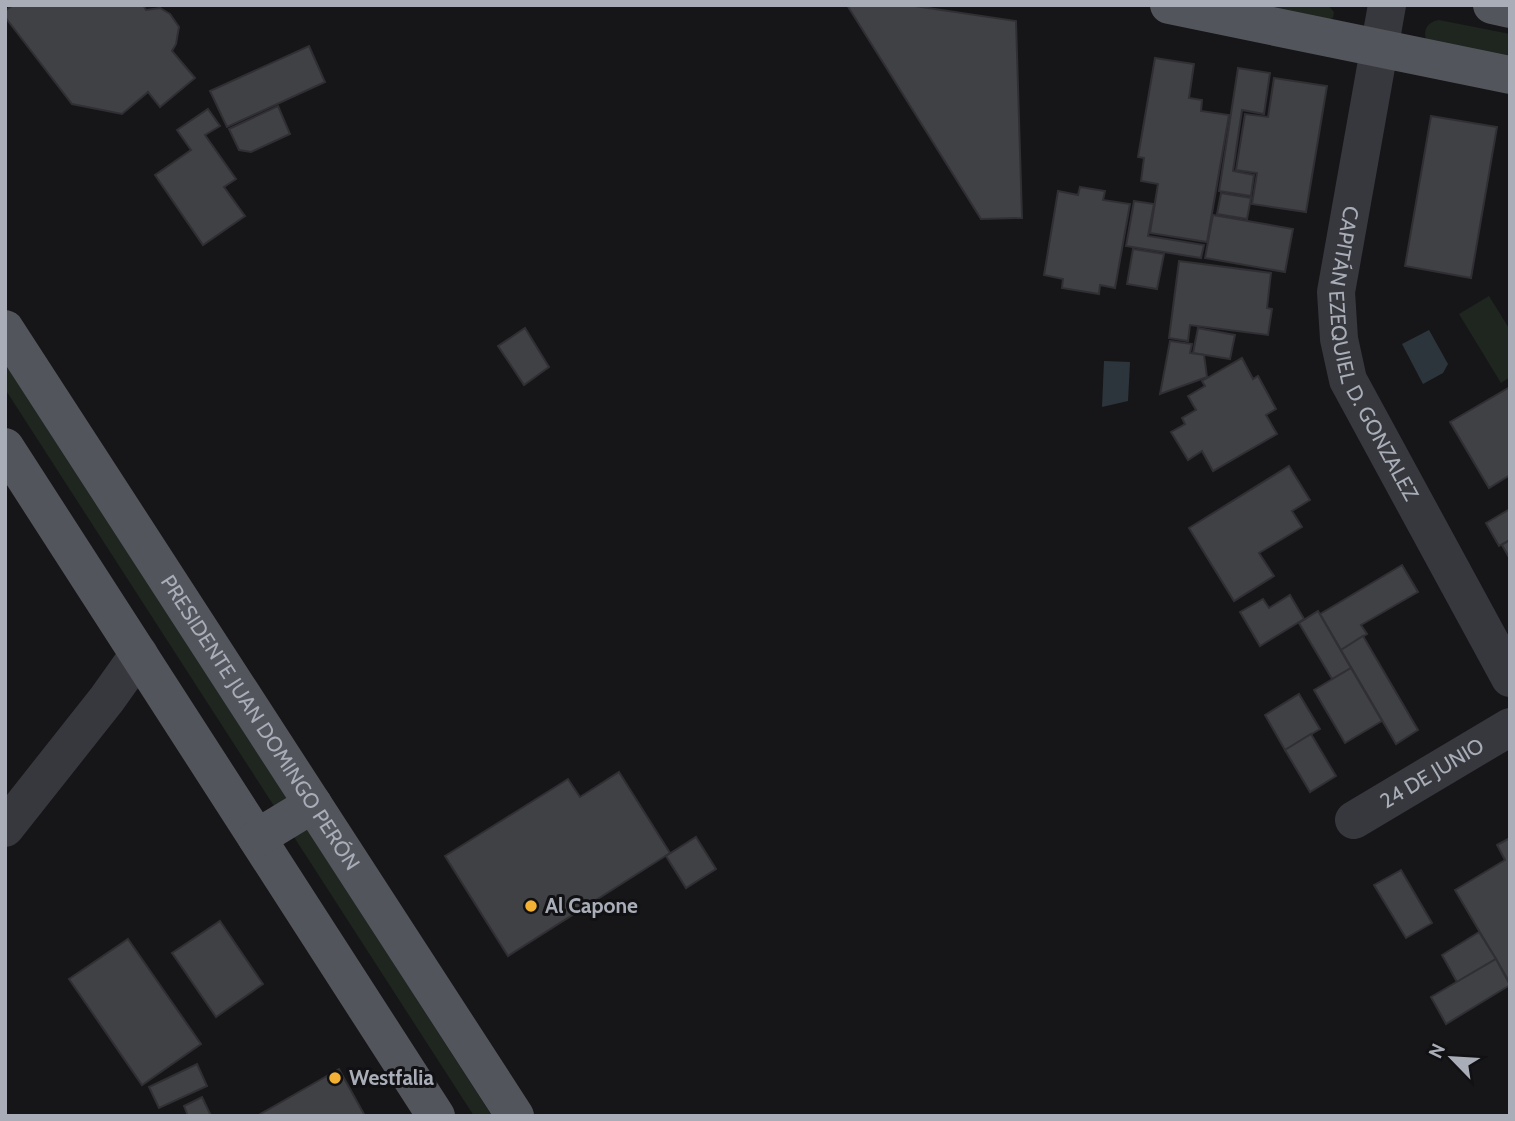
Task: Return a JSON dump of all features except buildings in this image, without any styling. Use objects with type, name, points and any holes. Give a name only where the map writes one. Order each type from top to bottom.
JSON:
[{"type":"main road","points":[[1169,5],[1510,75]]},
{"type":"main road","points":[[1492,5],[1510,9]]},
{"type":"main road","name":"PRESIDENTE JUAN DOMINGO PERÓN","points":[[5,329],[515,1116]]},
{"type":"main road","points":[[5,447],[436,1116]]},
{"type":"main road","points":[[257,838],[313,804]]},
{"type":"street","name":"CAPITÁN EZEQUIEL D. GONZALEZ","points":[[1387,5],[1336,292],[1339,339],[1348,380],[1510,678]]},
{"type":"street","points":[[5,828],[107,699],[139,654]]},
{"type":"street","name":"24 DE JUNIO","points":[[1354,820],[1510,727]]},
{"type":"shaded area","points":[[1243,5],[1328,5],[1334,12],[1333,18],[1328,20]]},
{"type":"shaded area","points":[[1439,20],[1510,34],[1510,61],[1427,42],[1427,28]]},
{"type":"shaded area","points":[[1489,296],[1510,330],[1510,377],[1501,383],[1459,314]]},
{"type":"shaded area","points":[[1429,330],[1448,364],[1443,373],[1423,384],[1402,344]]},
{"type":"shaded area","points":[[5,361],[492,1116],[474,1116],[5,389]]},
{"type":"shaded area","points":[[1104,361],[1130,362],[1128,401],[1102,407]]},
{"type":"place","name":"Al Capone","points":[[531,906]]},
{"type":"place","name":"Westfalia","points":[[335,1078]]}]
